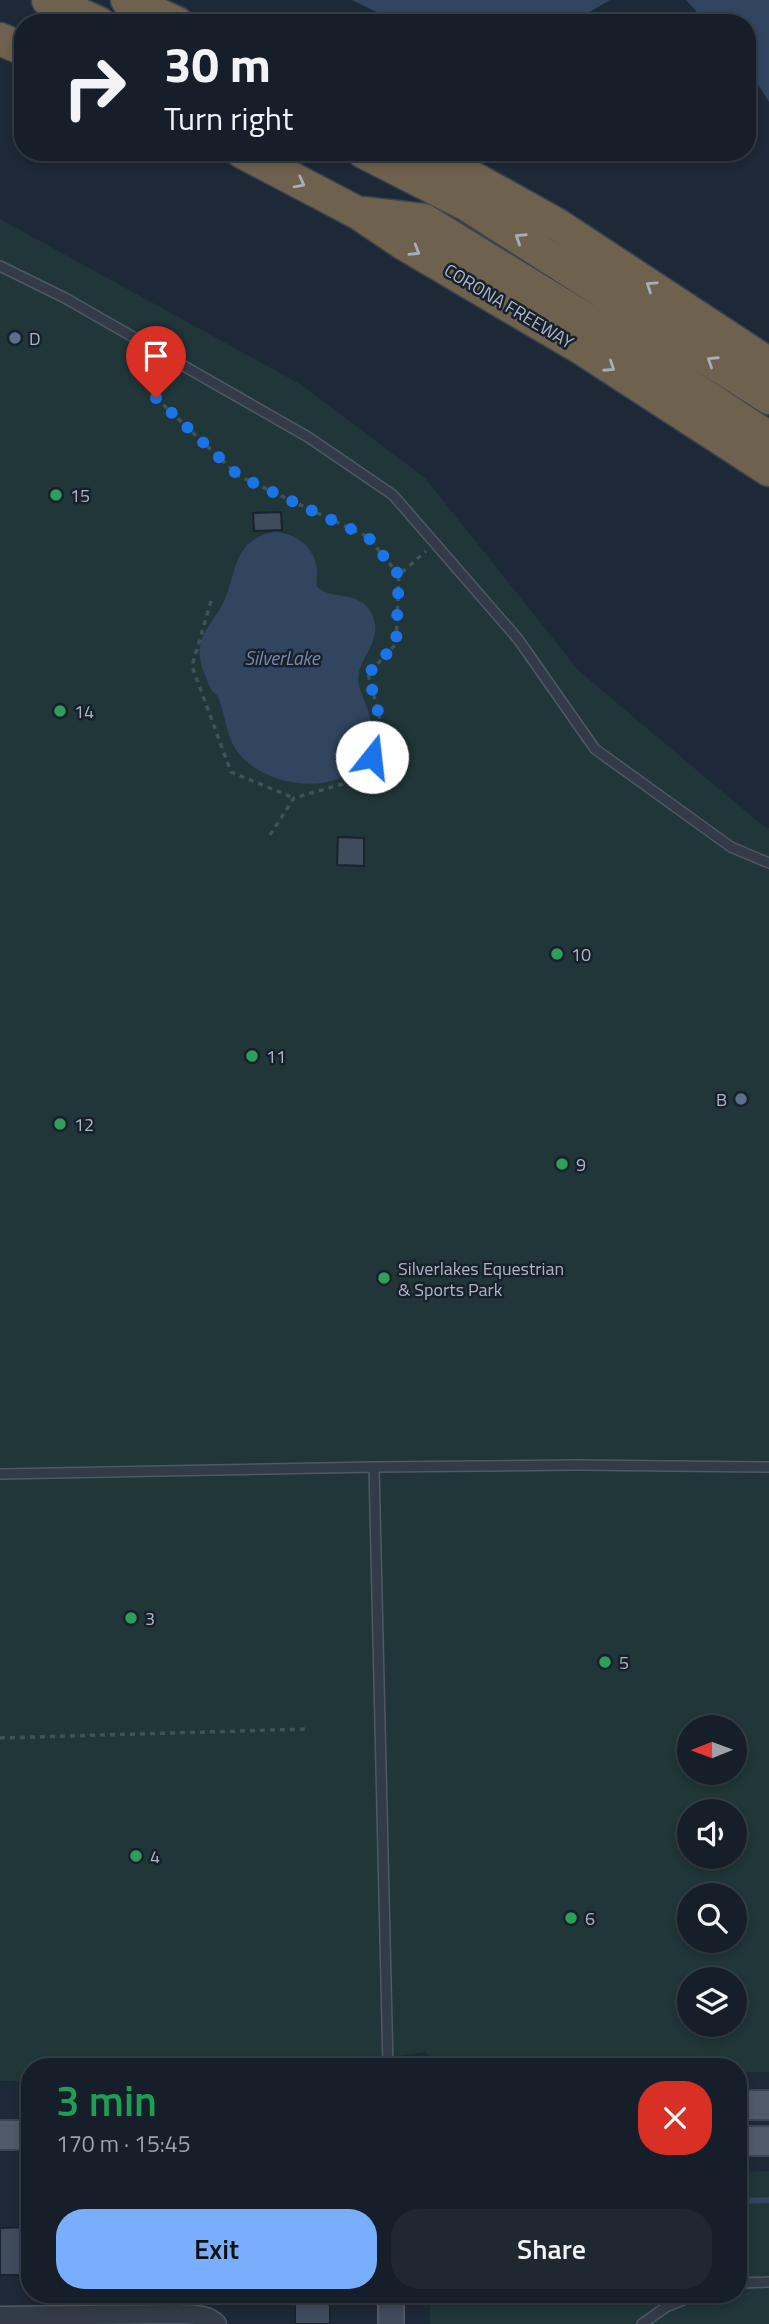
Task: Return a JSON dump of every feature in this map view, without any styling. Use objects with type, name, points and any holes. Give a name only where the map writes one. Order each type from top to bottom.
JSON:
[{"type":"highway","points":[[48,0],[79,14]]},
{"type":"highway","points":[[127,0],[157,14]]},
{"type":"highway","name":"CORONA FREEWAY","points":[[259,161],[358,213],[404,244],[584,350],[769,470]]},
{"type":"highway","points":[[381,161],[467,205],[769,398]]},
{"type":"highway","points":[[443,161],[558,225],[769,364]]},
{"type":"highway","points":[[358,213],[424,220],[638,351],[769,438]]},
{"type":"main road","points":[[747,2105],[769,2105]]},
{"type":"main road","points":[[0,2135],[21,2134]]},
{"type":"main road","points":[[747,2141],[769,2141]]},
{"type":"street","points":[[391,2303],[391,2324]]},
{"type":"street","points":[[0,2316],[177,2314],[197,2315],[215,2322]]},
{"type":"lane","points":[[0,266],[65,298],[308,437],[393,495],[519,639],[595,749],[731,848],[769,863]]},
{"type":"lane","points":[[0,1474],[578,1465],[769,1467]]},
{"type":"lane","points":[[374,1467],[388,2058]]},
{"type":"lane","points":[[747,2283],[769,2282]]},
{"type":"lane","points":[[642,2324],[674,2303]]},
{"type":"path","points":[[156,398],[239,476],[368,537],[399,575],[396,644],[368,674],[384,734],[360,779],[294,797],[231,772],[191,666],[211,601]]},
{"type":"path","points":[[399,575],[435,543]]},
{"type":"path","points":[[270,835],[294,797]]},
{"type":"path","points":[[0,1738],[308,1729]]},
{"type":"green space","name":"Silverlakes Equestrian & Sports Park","points":[[0,219],[300,384],[425,478],[579,671],[762,825],[769,828],[769,2072],[747,2072],[747,2058],[431,2058],[425,2052],[384,2058],[21,2058],[21,2081],[0,2081]]},
{"type":"green space","points":[[769,2171],[769,2324],[430,2324],[430,2303],[747,2303],[747,2172]]},
{"type":"water","points":[[352,0],[610,0],[586,14],[381,14]]},
{"type":"water","points":[[686,0],[769,0],[769,102],[756,81],[756,14],[699,14]]},
{"type":"water","name":"SilverLake","points":[[275,532],[297,538],[313,554],[317,587],[331,594],[361,602],[372,614],[375,625],[375,635],[358,679],[371,720],[372,740],[364,759],[351,772],[334,780],[314,784],[274,777],[241,756],[232,743],[218,697],[210,687],[201,665],[201,642],[225,600],[241,553],[260,536]]},
{"type":"building","points":[[281,512],[282,530],[254,531],[253,513]]},
{"type":"building","points":[[338,837],[364,838],[364,866],[337,865]]},
{"type":"building","points":[[21,2227],[21,2275],[0,2275],[0,2228]]},
{"type":"building","points":[[295,2303],[330,2303],[330,2324],[295,2324]]},
{"type":"waterway","points":[[747,2201],[769,2200]]},
{"type":"place","name":"D","points":[[15,338]]},
{"type":"place","name":"15","points":[[56,495]]},
{"type":"place","name":"14","points":[[60,711]]},
{"type":"place","name":"10","points":[[557,954]]},
{"type":"place","name":"11","points":[[252,1056]]},
{"type":"place","name":"B","points":[[741,1099]]},
{"type":"place","name":"12","points":[[60,1124]]},
{"type":"place","name":"9","points":[[562,1164]]},
{"type":"place","name":"Silverlakes Equestrian & Sports Park","points":[[384,1278]]},
{"type":"place","name":"3","points":[[131,1618]]},
{"type":"place","name":"5","points":[[605,1662]]},
{"type":"place","name":"4","points":[[136,1856]]},
{"type":"place","name":"6","points":[[571,1918]]},
{"type":"route","points":[[156,398],[239,476],[368,537],[399,575],[396,644],[368,674],[384,734],[372,757]]}]
